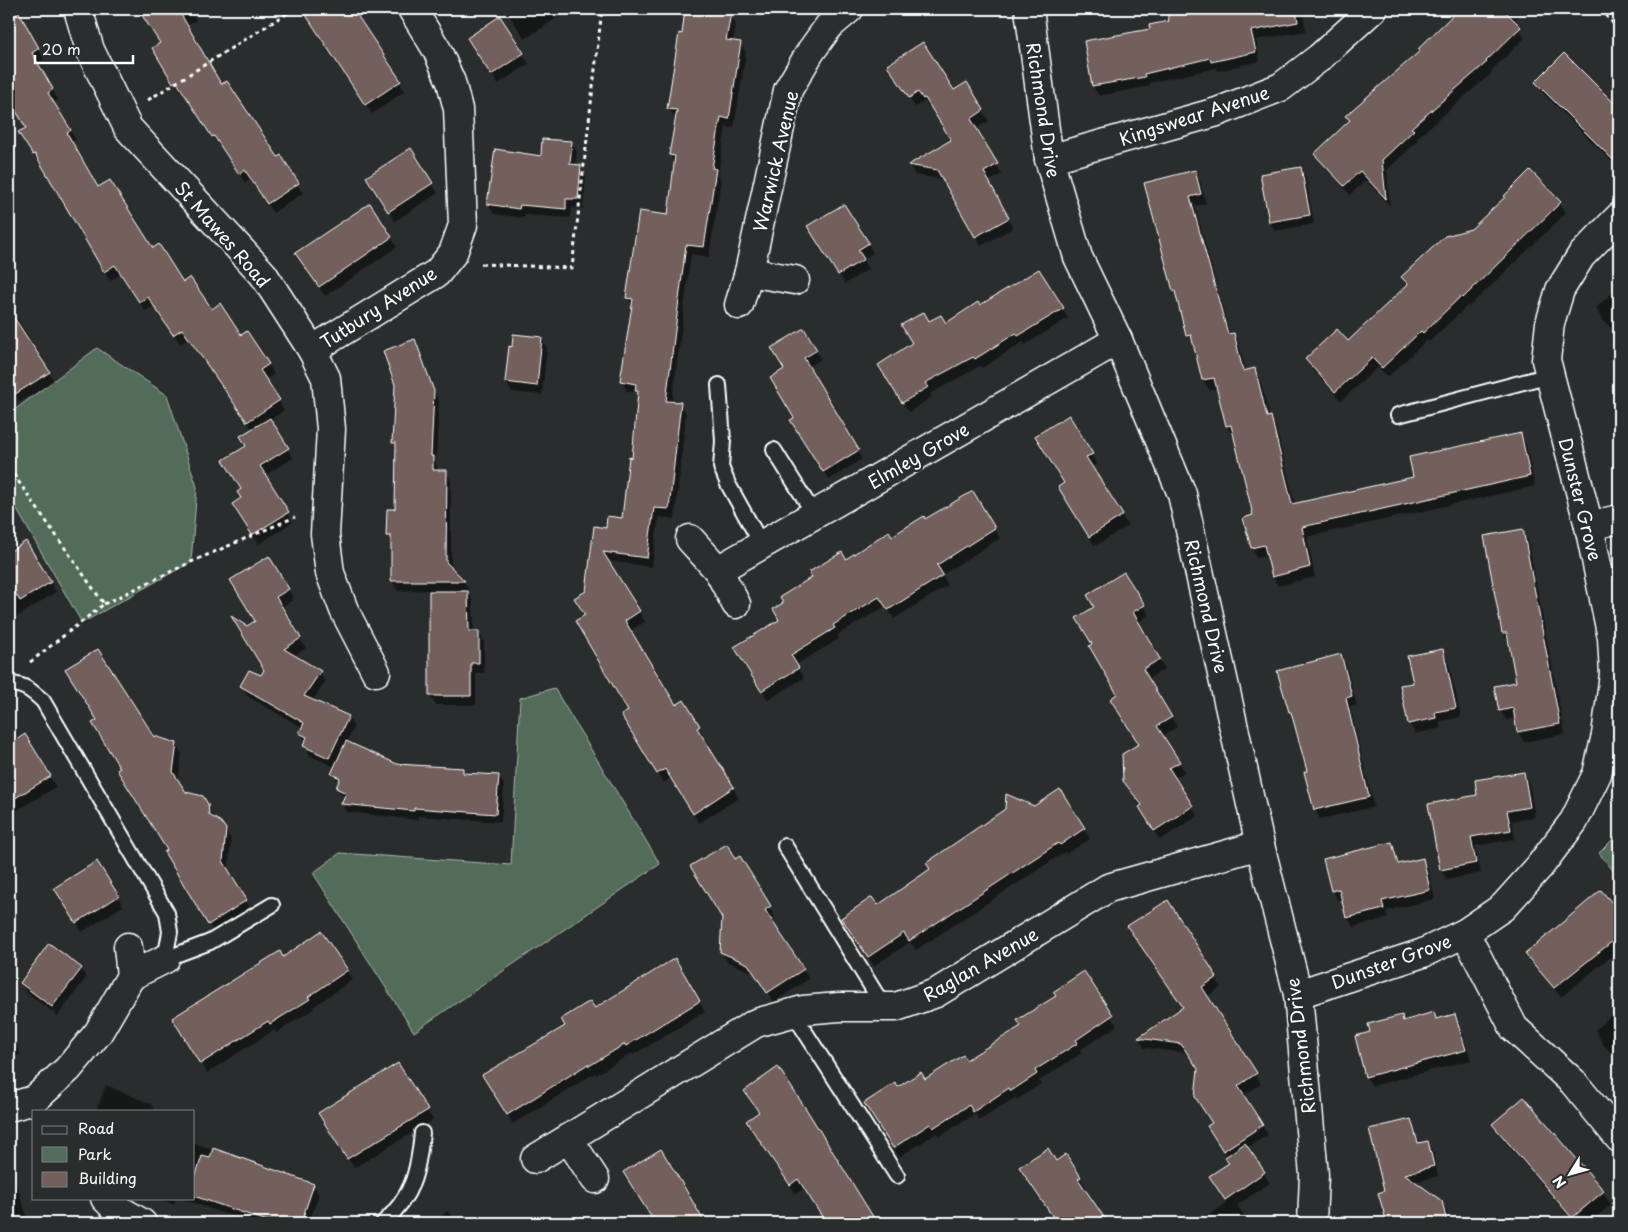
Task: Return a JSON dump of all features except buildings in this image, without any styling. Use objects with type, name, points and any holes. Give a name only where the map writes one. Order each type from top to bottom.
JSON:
[{"type":"street","name":"St Mawes Road","points":[[78,9],[90,50],[128,128],[262,274],[312,350],[326,378],[331,429],[325,534],[330,573],[344,610],[376,672]]},
{"type":"street","name":"Tutbury Avenue","points":[[312,350],[437,273],[453,253],[463,225],[458,109],[451,82],[437,50],[412,9]]},
{"type":"street","name":"Warwick Avenue","points":[[739,305],[749,272],[788,90],[811,51],[829,26],[848,9]]},
{"type":"street","name":"Richmond Drive","points":[[1029,9],[1049,159],[1078,257],[1118,340],[1182,494],[1260,846],[1298,994],[1314,1175],[1312,1223]]},
{"type":"street","name":"Kingswear Avenue","points":[[1049,159],[1217,112],[1280,87],[1319,58],[1373,9]]},
{"type":"street","name":"Dunster Grove","points":[[1298,994],[1423,953],[1465,933],[1503,907],[1539,867],[1574,821],[1597,774],[1606,735],[1614,674],[1612,638],[1589,526],[1546,360],[1550,323],[1560,290],[1581,256],[1619,217]]},
{"type":"street","points":[[749,272],[795,280]]},
{"type":"street","name":"Elmley Grove","points":[[718,570],[1118,340]]},
{"type":"street","points":[[1589,526],[1619,519]]},
{"type":"street","points":[[690,539],[718,570],[736,604]]},
{"type":"street","name":"Raglan Avenue","points":[[535,1159],[756,1023],[793,1013],[840,1007],[896,1007],[936,993],[1108,888],[1260,846]]},
{"type":"street","points":[[1465,933],[1514,1028],[1573,1082],[1619,1138]]},
{"type":"street","points":[[128,947],[131,976]]},
{"type":"street","points":[[9,1107],[38,1105],[98,1033],[131,976],[165,959]]},
{"type":"street","points":[[568,1138],[595,1179]]},
{"type":"street","points":[[107,1200],[113,1206],[142,1223]]},
{"type":"lane","points":[[1398,415],[1550,375]]},
{"type":"lane","points":[[719,385],[723,441],[720,467],[762,545]]},
{"type":"lane","points":[[774,450],[814,514]]},
{"type":"lane","points":[[9,684],[18,684],[30,689],[43,701],[166,914],[170,932],[165,959]]},
{"type":"lane","points":[[785,846],[884,1007]]},
{"type":"lane","points":[[165,959],[210,942],[272,905]]},
{"type":"lane","points":[[793,1013],[897,1176]]},
{"type":"lane","points":[[383,1223],[407,1198],[414,1182],[419,1164],[422,1133]]},
{"type":"path","points":[[122,116],[294,9]]},
{"type":"path","points":[[445,262],[572,268],[602,9]]},
{"type":"path","points":[[1600,9],[1619,30]]},
{"type":"path","points":[[9,468],[104,604]]},
{"type":"path","points":[[24,667],[104,604],[191,562],[326,503]]},
{"type":"green space","points":[[97,348],[167,395],[197,487],[191,562],[82,623],[9,496],[9,414]]},
{"type":"green space","points":[[554,688],[660,864],[414,1032],[313,873],[340,853],[511,865],[520,698]]},
{"type":"green space","points":[[1619,833],[1619,878],[1599,853]]}]
